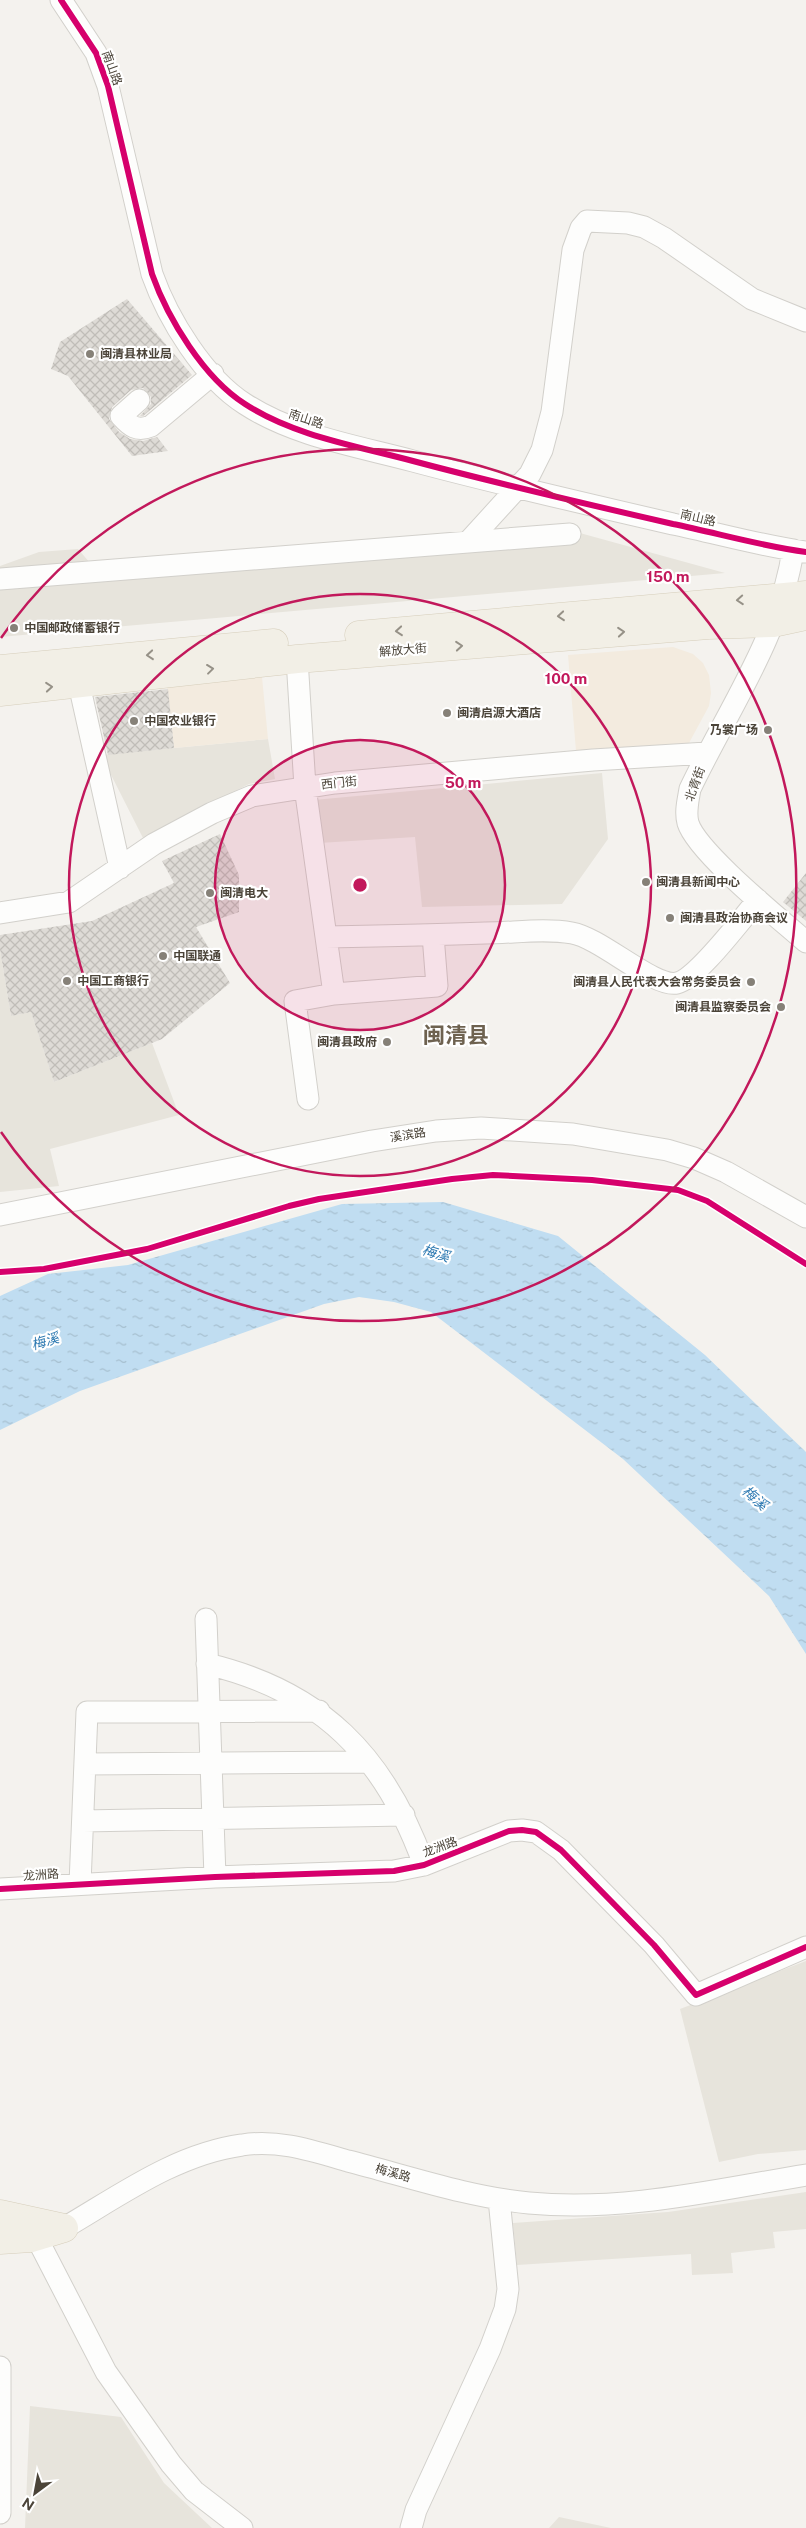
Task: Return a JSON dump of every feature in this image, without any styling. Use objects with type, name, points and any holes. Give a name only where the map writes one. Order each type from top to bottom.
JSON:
[{"type":"main road","name":"解放大街","points":[[0,669],[795,596]]},
{"type":"main road","name":"解放大街","points":[[0,692],[297,659],[708,625],[773,623],[806,616]]},
{"type":"main road","points":[[0,2214],[31,2228]]},
{"type":"main road","points":[[0,2240],[31,2228],[64,2228]]},
{"type":"street","name":"南山路","points":[[61,0],[96,53],[108,86],[152,274],[161,299],[180,333],[213,374],[243,403],[282,423],[514,488],[799,551]]},
{"type":"street","points":[[468,542],[514,488],[530,474],[542,450],[552,412],[574,250],[581,228],[587,221],[628,223],[644,227],[664,238],[752,299],[806,321]]},
{"type":"street","points":[[139,400],[121,416],[135,428],[143,429],[151,426],[213,374]]},
{"type":"street","points":[[0,579],[570,534]]},
{"type":"street","name":"北青街","points":[[799,551],[795,596],[773,623],[690,789],[686,808],[688,824],[704,849],[806,942]]},
{"type":"street","points":[[297,659],[304,787],[334,994]]},
{"type":"street","points":[[79,684],[120,868]]},
{"type":"street","name":"西门街","points":[[0,913],[69,902],[154,844],[232,804],[252,796],[304,787],[593,760],[707,753]]},
{"type":"street","points":[[326,937],[534,932],[574,933],[588,938],[659,980],[675,983],[692,975],[758,900]]},
{"type":"street","points":[[308,1099],[295,1001],[334,994],[437,986],[433,935]]},
{"type":"street","name":"溪滨路","points":[[0,1215],[372,1141],[451,1130],[506,1128],[573,1134],[640,1144],[694,1158],[751,1185],[806,1217]]},
{"type":"street","points":[[206,1619],[215,1877]]},
{"type":"street","points":[[207,1664],[260,1679],[289,1692],[319,1711],[340,1729],[368,1762],[404,1815],[424,1865]]},
{"type":"street","points":[[80,1884],[87,1712],[319,1711]]},
{"type":"street","points":[[85,1764],[368,1762]]},
{"type":"street","points":[[83,1821],[404,1815]]},
{"type":"street","name":"龙洲路","points":[[0,1889],[215,1877],[394,1871],[424,1865],[509,1832],[522,1830],[536,1832],[561,1850],[654,1945],[696,1995],[806,1947]]},
{"type":"street","name":"梅溪路","points":[[64,2228],[163,2171],[220,2150],[259,2143],[277,2143],[299,2148],[499,2199],[572,2205],[648,2201],[806,2175]]},
{"type":"street","points":[[411,2528],[416,2510],[490,2348],[505,2309],[508,2289],[499,2199]]},
{"type":"street","points":[[31,2228],[106,2372],[170,2464],[194,2491],[242,2528]]},
{"type":"street","points":[[0,2367],[0,2513]]},
{"type":"shaded area","points":[[478,530],[569,530],[725,573],[0,637],[0,566],[39,552],[78,549],[91,564]]},
{"type":"shaded area","points":[[673,647],[693,654],[703,663],[709,675],[711,693],[709,706],[689,743],[576,751],[568,655]]},
{"type":"shaded area","points":[[262,677],[268,739],[174,748],[167,687]]},
{"type":"shaded area","points":[[268,739],[275,779],[249,784],[143,838],[101,755]]},
{"type":"shaded area","points":[[602,773],[608,839],[562,904],[422,907],[415,837],[319,843],[314,800]]},
{"type":"shaded area","points":[[0,949],[11,1016],[31,1012],[54,1082],[152,1043],[179,1115],[50,1149],[59,1186],[0,1192]]},
{"type":"shaded area","points":[[806,1961],[806,2150],[758,2154],[719,2162],[680,2009]]},
{"type":"shaded area","points":[[806,2192],[806,2229],[773,2232],[775,2248],[731,2253],[733,2273],[692,2275],[691,2254],[517,2265],[513,2223],[668,2212]]},
{"type":"shaded area","points":[[30,2406],[121,2417],[164,2483],[212,2528],[25,2528]]},
{"type":"shaded area","points":[[559,2517],[611,2528],[549,2528]]},
{"type":"water","name":"梅溪","points":[[443,1202],[558,1236],[705,1355],[806,1452],[806,1654],[769,1596],[623,1459],[431,1312],[394,1302],[359,1297],[324,1304],[80,1391],[0,1430],[0,1296],[48,1274],[128,1265],[342,1204]]},
{"type":"building","points":[[127,299],[192,375],[143,416],[140,416],[151,404],[151,397],[143,388],[131,390],[112,407],[109,419],[119,432],[130,439],[143,441],[157,437],[168,451],[132,456],[68,376],[51,369],[60,342]]},
{"type":"building","name":"中国农业银行","points":[[168,689],[174,748],[108,755],[95,697]]},
{"type":"building","points":[[220,834],[239,875],[239,912],[196,927],[230,983],[162,1039],[54,1082],[31,1012],[11,1016],[0,949],[0,935],[92,921],[174,883],[162,861]]},
{"type":"building","points":[[806,873],[806,921],[783,902]]},
{"type":"cycle path","points":[[61,0],[96,53],[108,86],[152,274],[159,291],[189,346],[215,379],[230,393],[264,415],[326,439],[575,501],[756,543],[806,552]]},
{"type":"cycle path","points":[[0,1272],[44,1269],[147,1249],[289,1206],[319,1199],[452,1179],[493,1175],[592,1180],[678,1190],[707,1201],[806,1264]]},
{"type":"cycle path","points":[[0,1889],[215,1877],[394,1871],[424,1865],[509,1831],[522,1830],[536,1832],[561,1850],[654,1945],[696,1995],[806,1947]]},
{"type":"place","name":"闽清县林业局","points":[[90,354]]},
{"type":"place","name":"中国邮政储蓄银行","points":[[14,628]]},
{"type":"place","name":"闽清启源大酒店","points":[[447,713]]},
{"type":"place","name":"中国农业银行","points":[[134,721]]},
{"type":"place","name":"乃裳广场","points":[[768,730]]},
{"type":"place","name":"闽清县新闻中心","points":[[646,882]]},
{"type":"place","name":"闽清电大","points":[[210,893]]},
{"type":"place","name":"闽清县政治协商会议","points":[[670,918]]},
{"type":"place","name":"中国联通","points":[[163,956]]},
{"type":"place","name":"中国工商银行","points":[[67,981]]},
{"type":"place","name":"闽清县人民代表大会常务委员会","points":[[751,982]]},
{"type":"place","name":"闽清县监察委员会","points":[[781,1007]]},
{"type":"place","name":"闽清县政府","points":[[387,1042]]},
{"type":"district","name":"闽清县","points":[[456,1035]]}]
